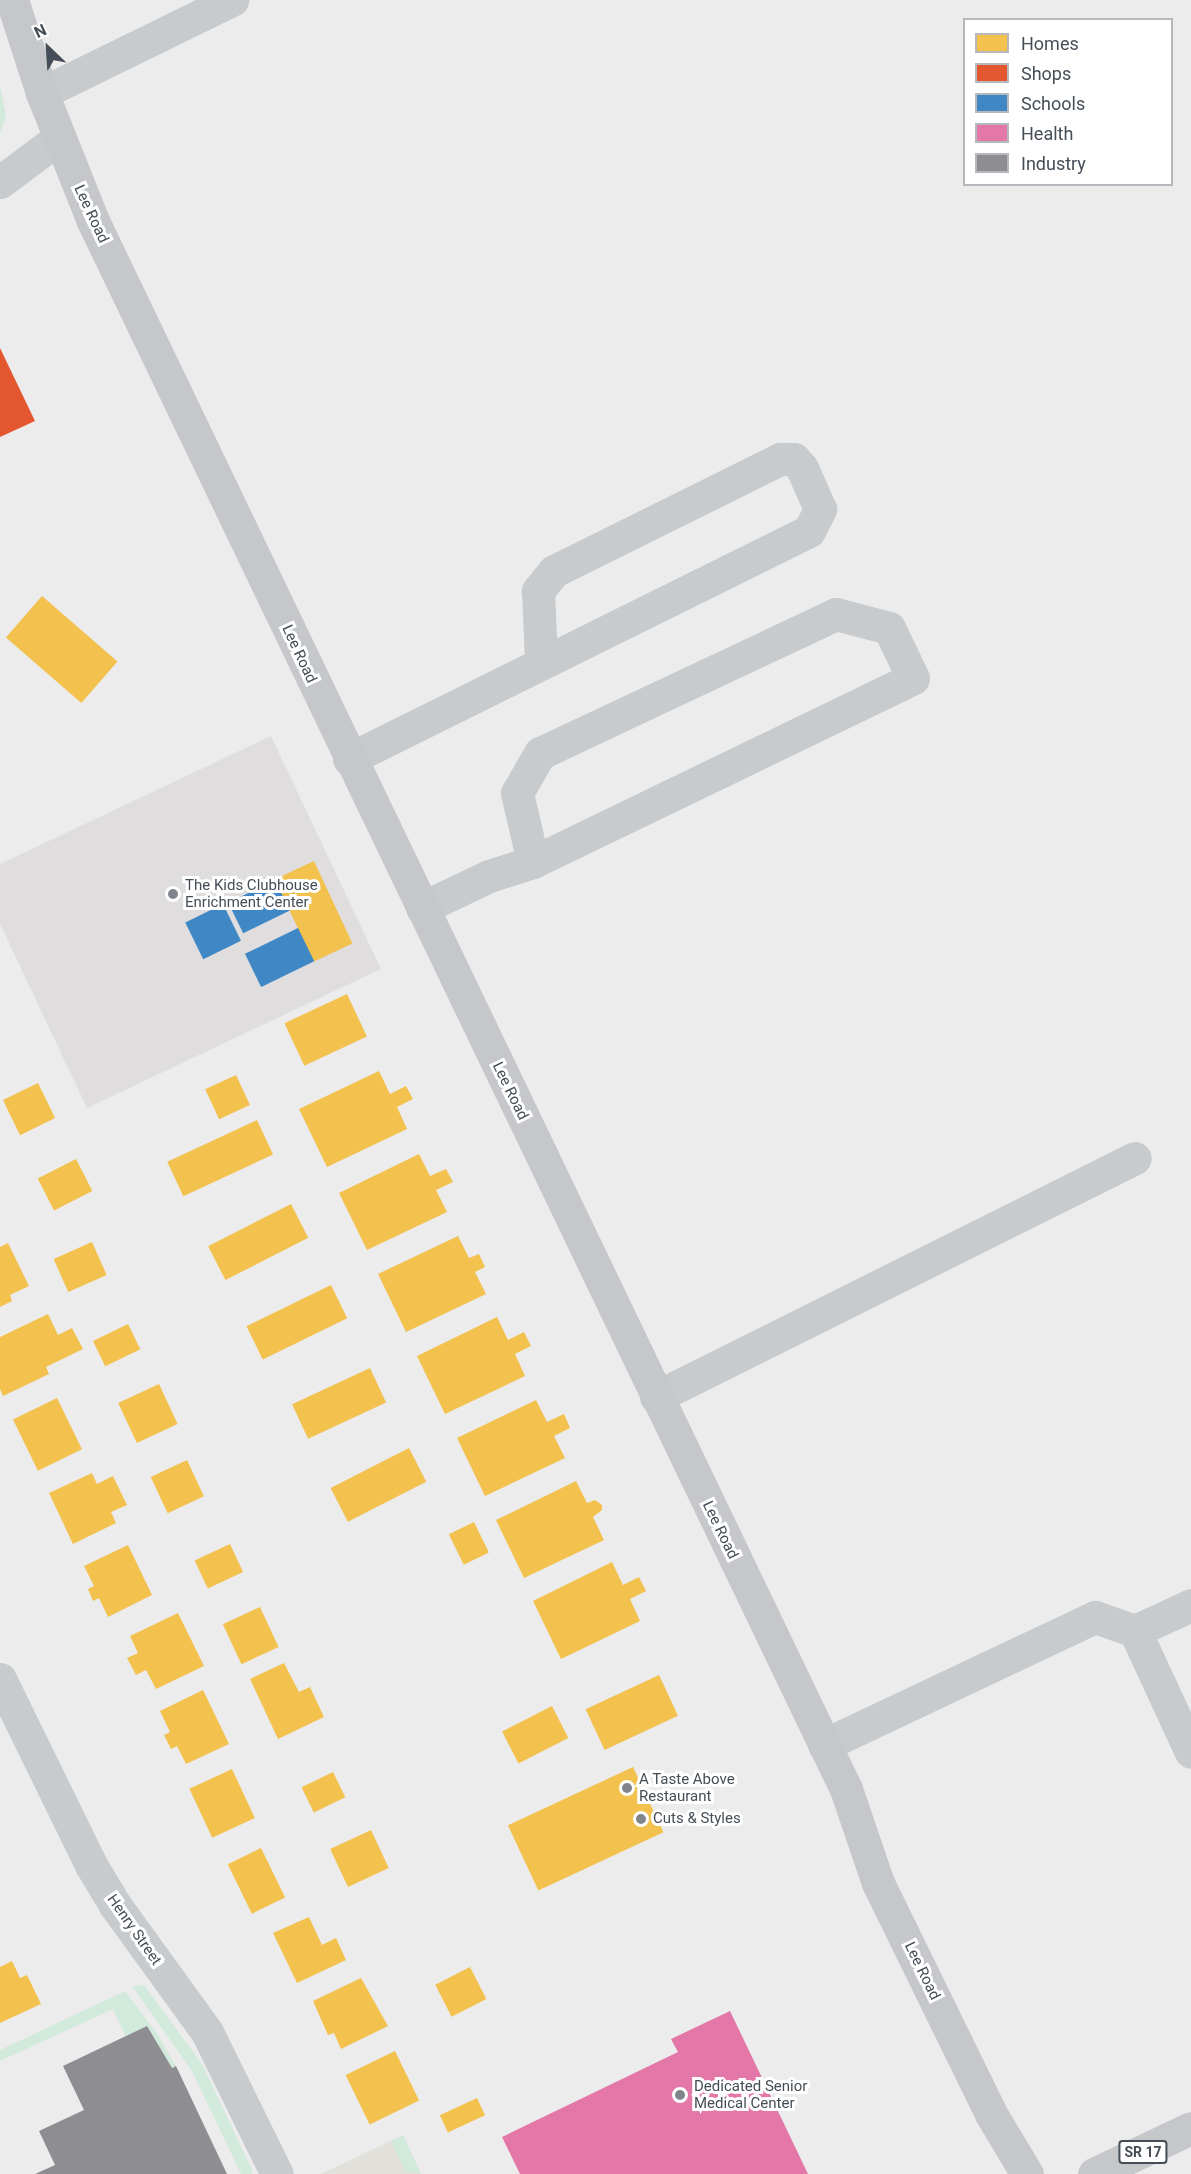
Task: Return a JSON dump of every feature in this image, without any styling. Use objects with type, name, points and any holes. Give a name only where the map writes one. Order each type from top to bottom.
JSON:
[{"type":"main road","name":"Lee Road","points":[[12,0],[42,93],[93,221],[349,759],[846,1789],[878,1883],[991,2114],[1028,2174]]},
{"type":"main road","name":"SR 17","points":[[1094,2174],[1191,2128]]},
{"type":"street","points":[[42,93],[232,0]]},
{"type":"street","points":[[0,182],[59,138]]},
{"type":"street","points":[[349,759],[541,661],[809,531],[820,509],[802,468],[794,459],[780,459],[554,571],[538,591],[541,661]]},
{"type":"street","points":[[422,908],[489,876],[533,862],[913,678],[889,628],[836,614],[540,753],[517,793],[533,862]]},
{"type":"street","points":[[656,1397],[1135,1158]]},
{"type":"street","points":[[824,1745],[1095,1617],[1135,1631],[1191,1605]]},
{"type":"street","points":[[1135,1631],[1191,1752]]},
{"type":"street","name":"Henry Street","points":[[0,1679],[91,1865],[116,1905],[207,2032],[278,2174]]},
{"type":"shaded area","name":"The Kids Clubhouse Enrichment Center","points":[[271,736],[381,969],[87,1108],[0,924],[0,864]]},
{"type":"shaded area","points":[[403,2135],[421,2174],[321,2174]]},
{"type":"green space","points":[[0,85],[6,115],[0,134]]},
{"type":"green space","points":[[144,1985],[202,2064],[253,2172],[251,2174],[241,2174],[192,2071],[132,1986]]},
{"type":"green space","points":[[125,1991],[156,2032],[176,2066],[172,2068],[147,2027],[126,2037],[113,2009],[0,2061],[0,2050]]},
{"type":"green space","points":[[403,2135],[421,2174],[405,2171],[391,2141]]},
{"type":"building: Homes","points":[[42,596],[117,662],[81,703],[6,638]]},
{"type":"building: Homes","points":[[314,861],[352,943],[313,962],[275,879]]},
{"type":"building: Homes","points":[[347,994],[367,1037],[304,1066],[284,1023]]},
{"type":"building: Homes","points":[[379,1071],[390,1094],[406,1086],[413,1099],[397,1107],[407,1129],[327,1167],[299,1109]]},
{"type":"building: Homes","points":[[236,1075],[250,1105],[219,1119],[205,1089]]},
{"type":"building: Homes","points":[[38,1083],[55,1118],[20,1135],[3,1100]]},
{"type":"building: Homes","points":[[257,1120],[273,1154],[183,1196],[167,1162]]},
{"type":"building: Homes","points":[[419,1154],[430,1176],[446,1169],[453,1182],[436,1190],[447,1212],[367,1250],[339,1193]]},
{"type":"building: Homes","points":[[76,1159],[92,1191],[54,1211],[38,1179]]},
{"type":"building: Homes","points":[[291,1204],[308,1238],[225,1280],[208,1246]]},
{"type":"building: Homes","points":[[458,1236],[469,1258],[479,1254],[485,1267],[475,1272],[486,1294],[406,1332],[378,1274]]},
{"type":"building: Homes","points":[[92,1242],[107,1275],[68,1292],[54,1259]]},
{"type":"building: Homes","points":[[8,1243],[29,1286],[10,1295],[12,1301],[0,1307],[0,1247]]},
{"type":"building: Homes","points":[[331,1285],[347,1318],[263,1359],[247,1326]]},
{"type":"building: Homes","points":[[48,1314],[58,1335],[72,1328],[83,1349],[46,1367],[49,1374],[3,1396],[0,1389],[0,1337]]},
{"type":"building: Homes","points":[[497,1317],[508,1340],[524,1332],[531,1346],[515,1354],[525,1376],[445,1414],[417,1356]]},
{"type":"building: Homes","points":[[128,1324],[140,1349],[105,1366],[93,1341]]},
{"type":"building: Homes","points":[[370,1368],[386,1402],[308,1439],[292,1404]]},
{"type":"building: Homes","points":[[159,1384],[178,1424],[137,1443],[118,1403]]},
{"type":"building: Homes","points":[[57,1398],[82,1449],[38,1471],[13,1419]]},
{"type":"building: Homes","points":[[536,1400],[547,1422],[564,1414],[570,1428],[554,1436],[565,1458],[485,1496],[457,1438]]},
{"type":"building: Homes","points":[[409,1448],[426,1482],[348,1522],[331,1488]]},
{"type":"building: Homes","points":[[187,1460],[204,1496],[168,1513],[151,1477]]},
{"type":"building: Homes","points":[[92,1473],[97,1484],[113,1476],[127,1505],[111,1512],[116,1523],[73,1544],[49,1493]]},
{"type":"building: Homes","points":[[576,1481],[587,1503],[595,1500],[602,1505],[602,1510],[593,1517],[604,1540],[524,1578],[496,1520]]},
{"type":"building: Homes","points":[[474,1522],[489,1553],[464,1565],[449,1534]]},
{"type":"building: Homes","points":[[230,1544],[243,1572],[208,1589],[195,1560]]},
{"type":"building: Homes","points":[[128,1545],[152,1595],[108,1617],[99,1598],[93,1601],[88,1589],[94,1586],[84,1566]]},
{"type":"building: Homes","points":[[612,1562],[623,1585],[639,1577],[646,1591],[630,1599],[640,1621],[561,1659],[533,1601]]},
{"type":"building: Homes","points":[[260,1607],[279,1647],[241,1664],[223,1624]]},
{"type":"building: Homes","points":[[178,1613],[204,1666],[156,1689],[146,1670],[136,1675],[127,1658],[138,1653],[130,1636]]},
{"type":"building: Homes","points":[[284,1663],[299,1692],[310,1687],[324,1717],[278,1739],[250,1679]]},
{"type":"building: Homes","points":[[659,1675],[678,1716],[605,1750],[586,1709]]},
{"type":"building: Homes","points":[[203,1690],[229,1744],[186,1764],[177,1746],[171,1749],[164,1735],[170,1732],[160,1711]]},
{"type":"building: Homes","points":[[552,1706],[568,1738],[518,1763],[502,1731]]},
{"type":"building: Homes","points":[[633,1767],[663,1832],[538,1891],[508,1825]]},
{"type":"building: Homes","points":[[232,1769],[255,1818],[212,1838],[189,1789]]},
{"type":"building: Homes","points":[[333,1772],[345,1797],[314,1813],[302,1787]]},
{"type":"building: Homes","points":[[371,1830],[389,1868],[348,1887],[330,1849]]},
{"type":"building: Homes","points":[[261,1848],[285,1897],[252,1914],[228,1864]]},
{"type":"building: Homes","points":[[309,1917],[322,1945],[336,1938],[346,1960],[297,1983],[273,1933]]},
{"type":"building: Homes","points":[[12,1961],[20,1978],[27,1975],[41,2004],[0,2023],[0,1967]]},
{"type":"building: Homes","points":[[470,1967],[486,1999],[452,2017],[435,1985]]},
{"type":"building: Homes","points":[[361,1978],[388,2026],[341,2049],[334,2033],[328,2035],[313,2001]]},
{"type":"building: Homes","points":[[395,2051],[419,2100],[370,2125],[346,2075]]},
{"type":"building: Homes","points":[[477,2098],[485,2115],[448,2133],[440,2115]]},
{"type":"building: Shops","points":[[0,348],[35,421],[0,437]]},
{"type":"building: Schools","points":[[275,880],[290,911],[243,933],[228,903]]},
{"type":"building: Schools","points":[[223,904],[241,941],[203,959],[185,922]]},
{"type":"building: Schools","points":[[298,928],[314,961],[261,987],[245,954]]},
{"type":"building: Health","name":"Dedicated Senior Medical Center","points":[[730,2011],[808,2174],[520,2174],[502,2137],[678,2052],[671,2039]]},
{"type":"building: Industry","points":[[147,2026],[172,2068],[176,2066],[227,2174],[35,2174],[55,2165],[39,2131],[84,2110],[63,2066]]},
{"type":"place","name":"The Kids Clubhouse Enrichment Center","points":[[173,894]]},
{"type":"place","name":"A Taste Above Restaurant","points":[[627,1788]]},
{"type":"place","name":"Cuts & Styles","points":[[641,1819]]},
{"type":"place","name":"Dedicated Senior Medical Center","points":[[680,2095]]}]
